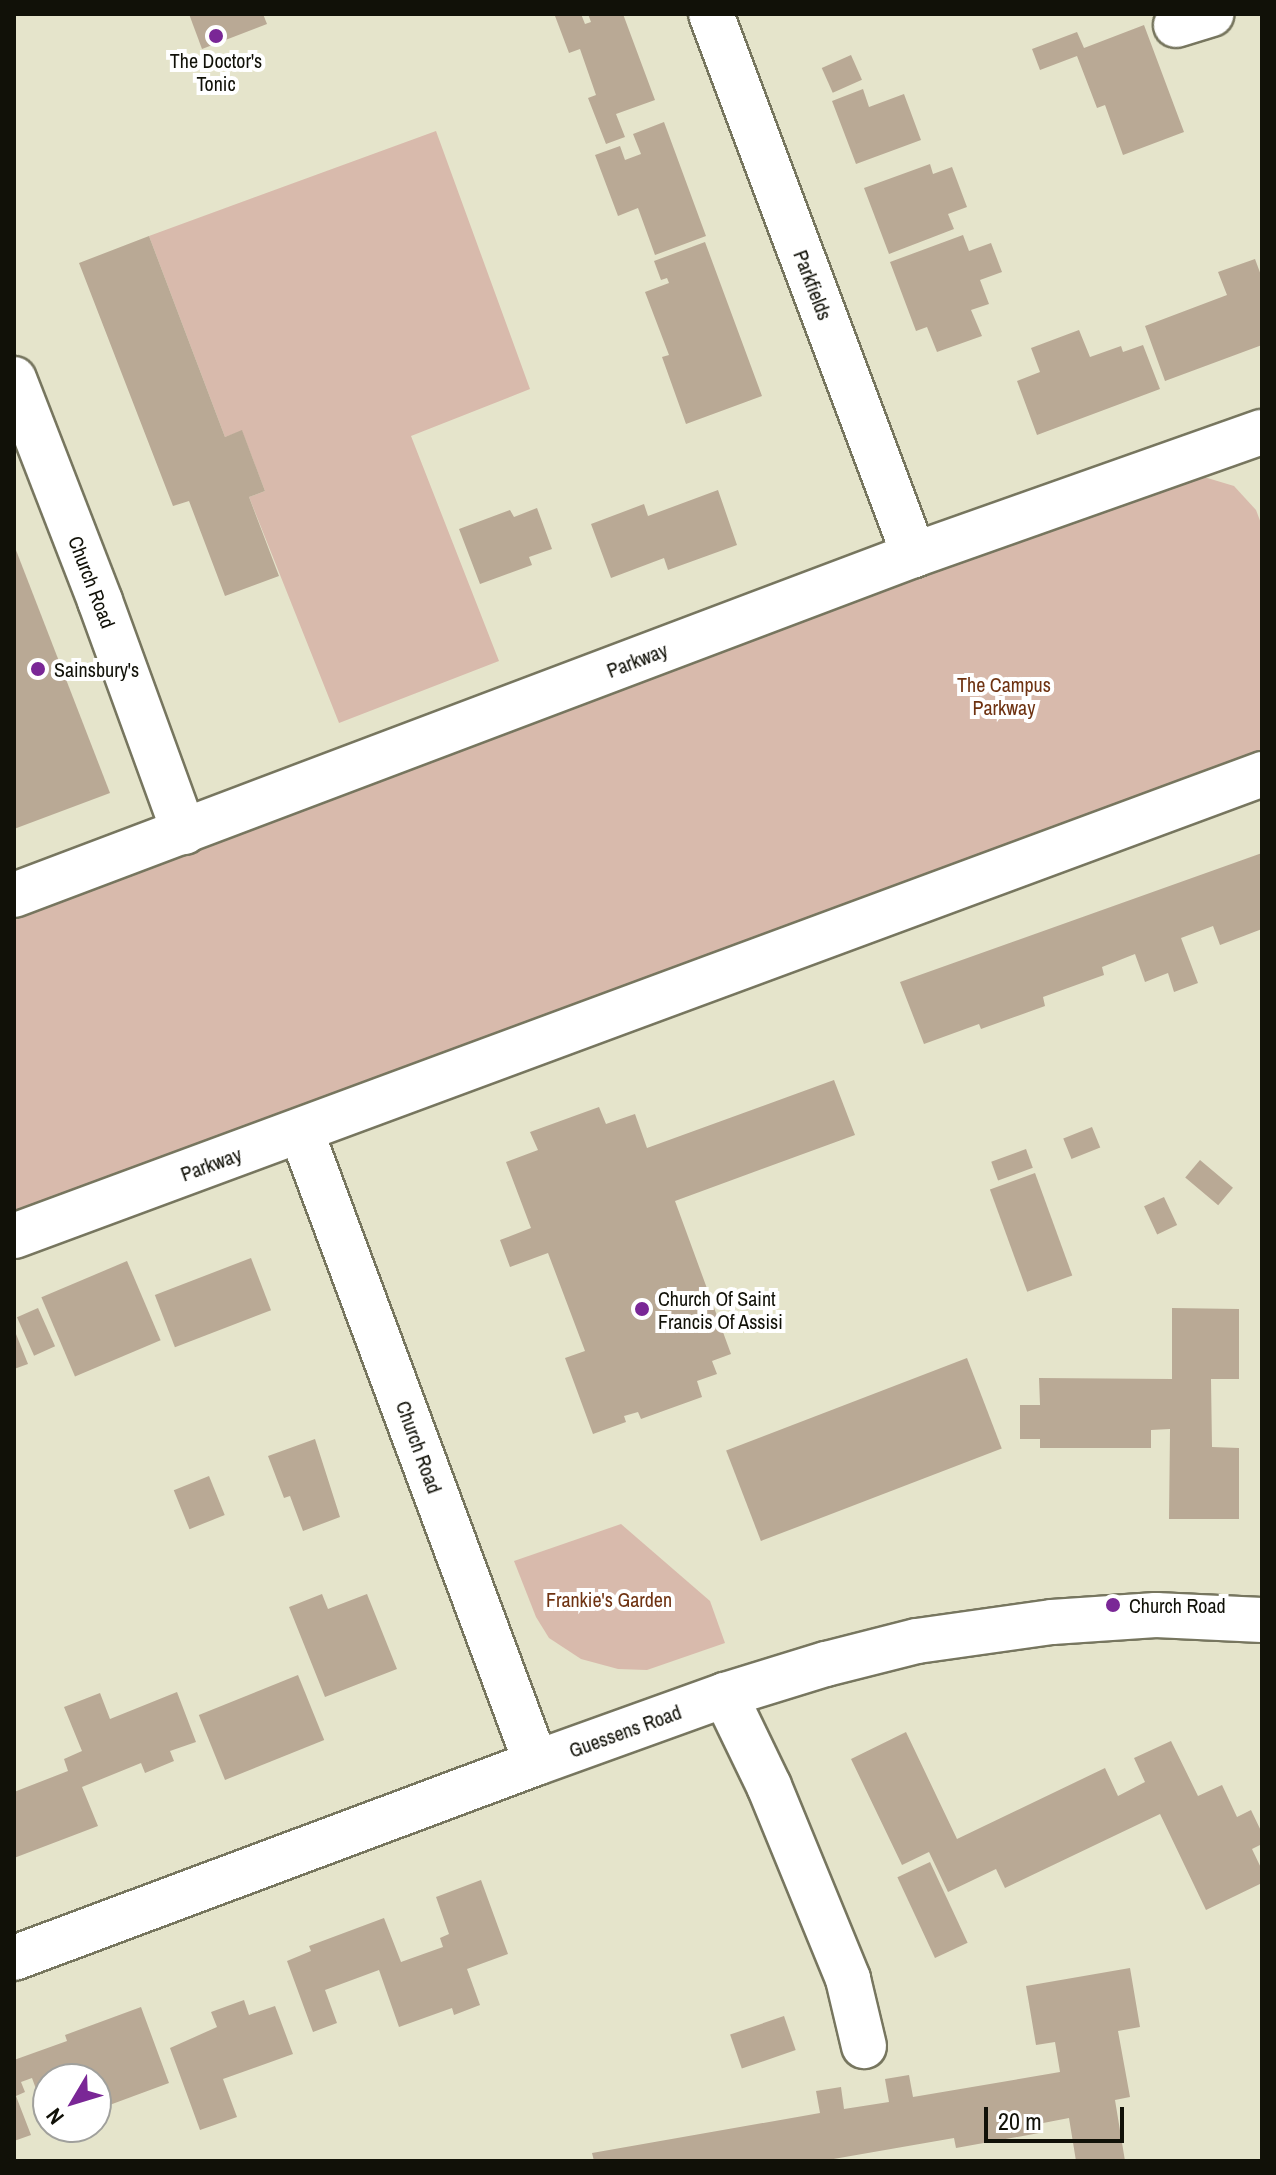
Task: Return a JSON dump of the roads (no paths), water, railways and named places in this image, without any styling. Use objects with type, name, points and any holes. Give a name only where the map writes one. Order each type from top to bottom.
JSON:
[{"type":"street","name":"Parkfields","points":[[711,14],[914,555]]},
{"type":"street","name":"Church Road","points":[[14,379],[100,601],[184,832]]},
{"type":"street","name":"Parkway","points":[[14,895],[914,555],[1258,445]]},
{"type":"street","name":"Parkway","points":[[14,1236],[1262,774]]},
{"type":"street","name":"Church Road","points":[[301,1131],[536,1763]]},
{"type":"street","name":"Guessens Road","points":[[14,1958],[725,1695],[917,1641],[1052,1622],[1156,1615],[1262,1620]]},
{"type":"street","points":[[725,1695],[769,1786],[848,1979],[864,2046]]},
{"type":"place","name":"The Doctor's Tonic","points":[[216,36]]},
{"type":"place","name":"Sainsbury's","points":[[38,669]]},
{"type":"place","name":"Church Of Saint Francis Of Assisi","points":[[642,1309]]},
{"type":"place","name":"Church Road","points":[[1113,1605]]},
{"type":"park label","name":"The Campus Parkway","points":[[1004,696]]},
{"type":"park label","name":"Frankie's Garden","points":[[609,1599]]}]
